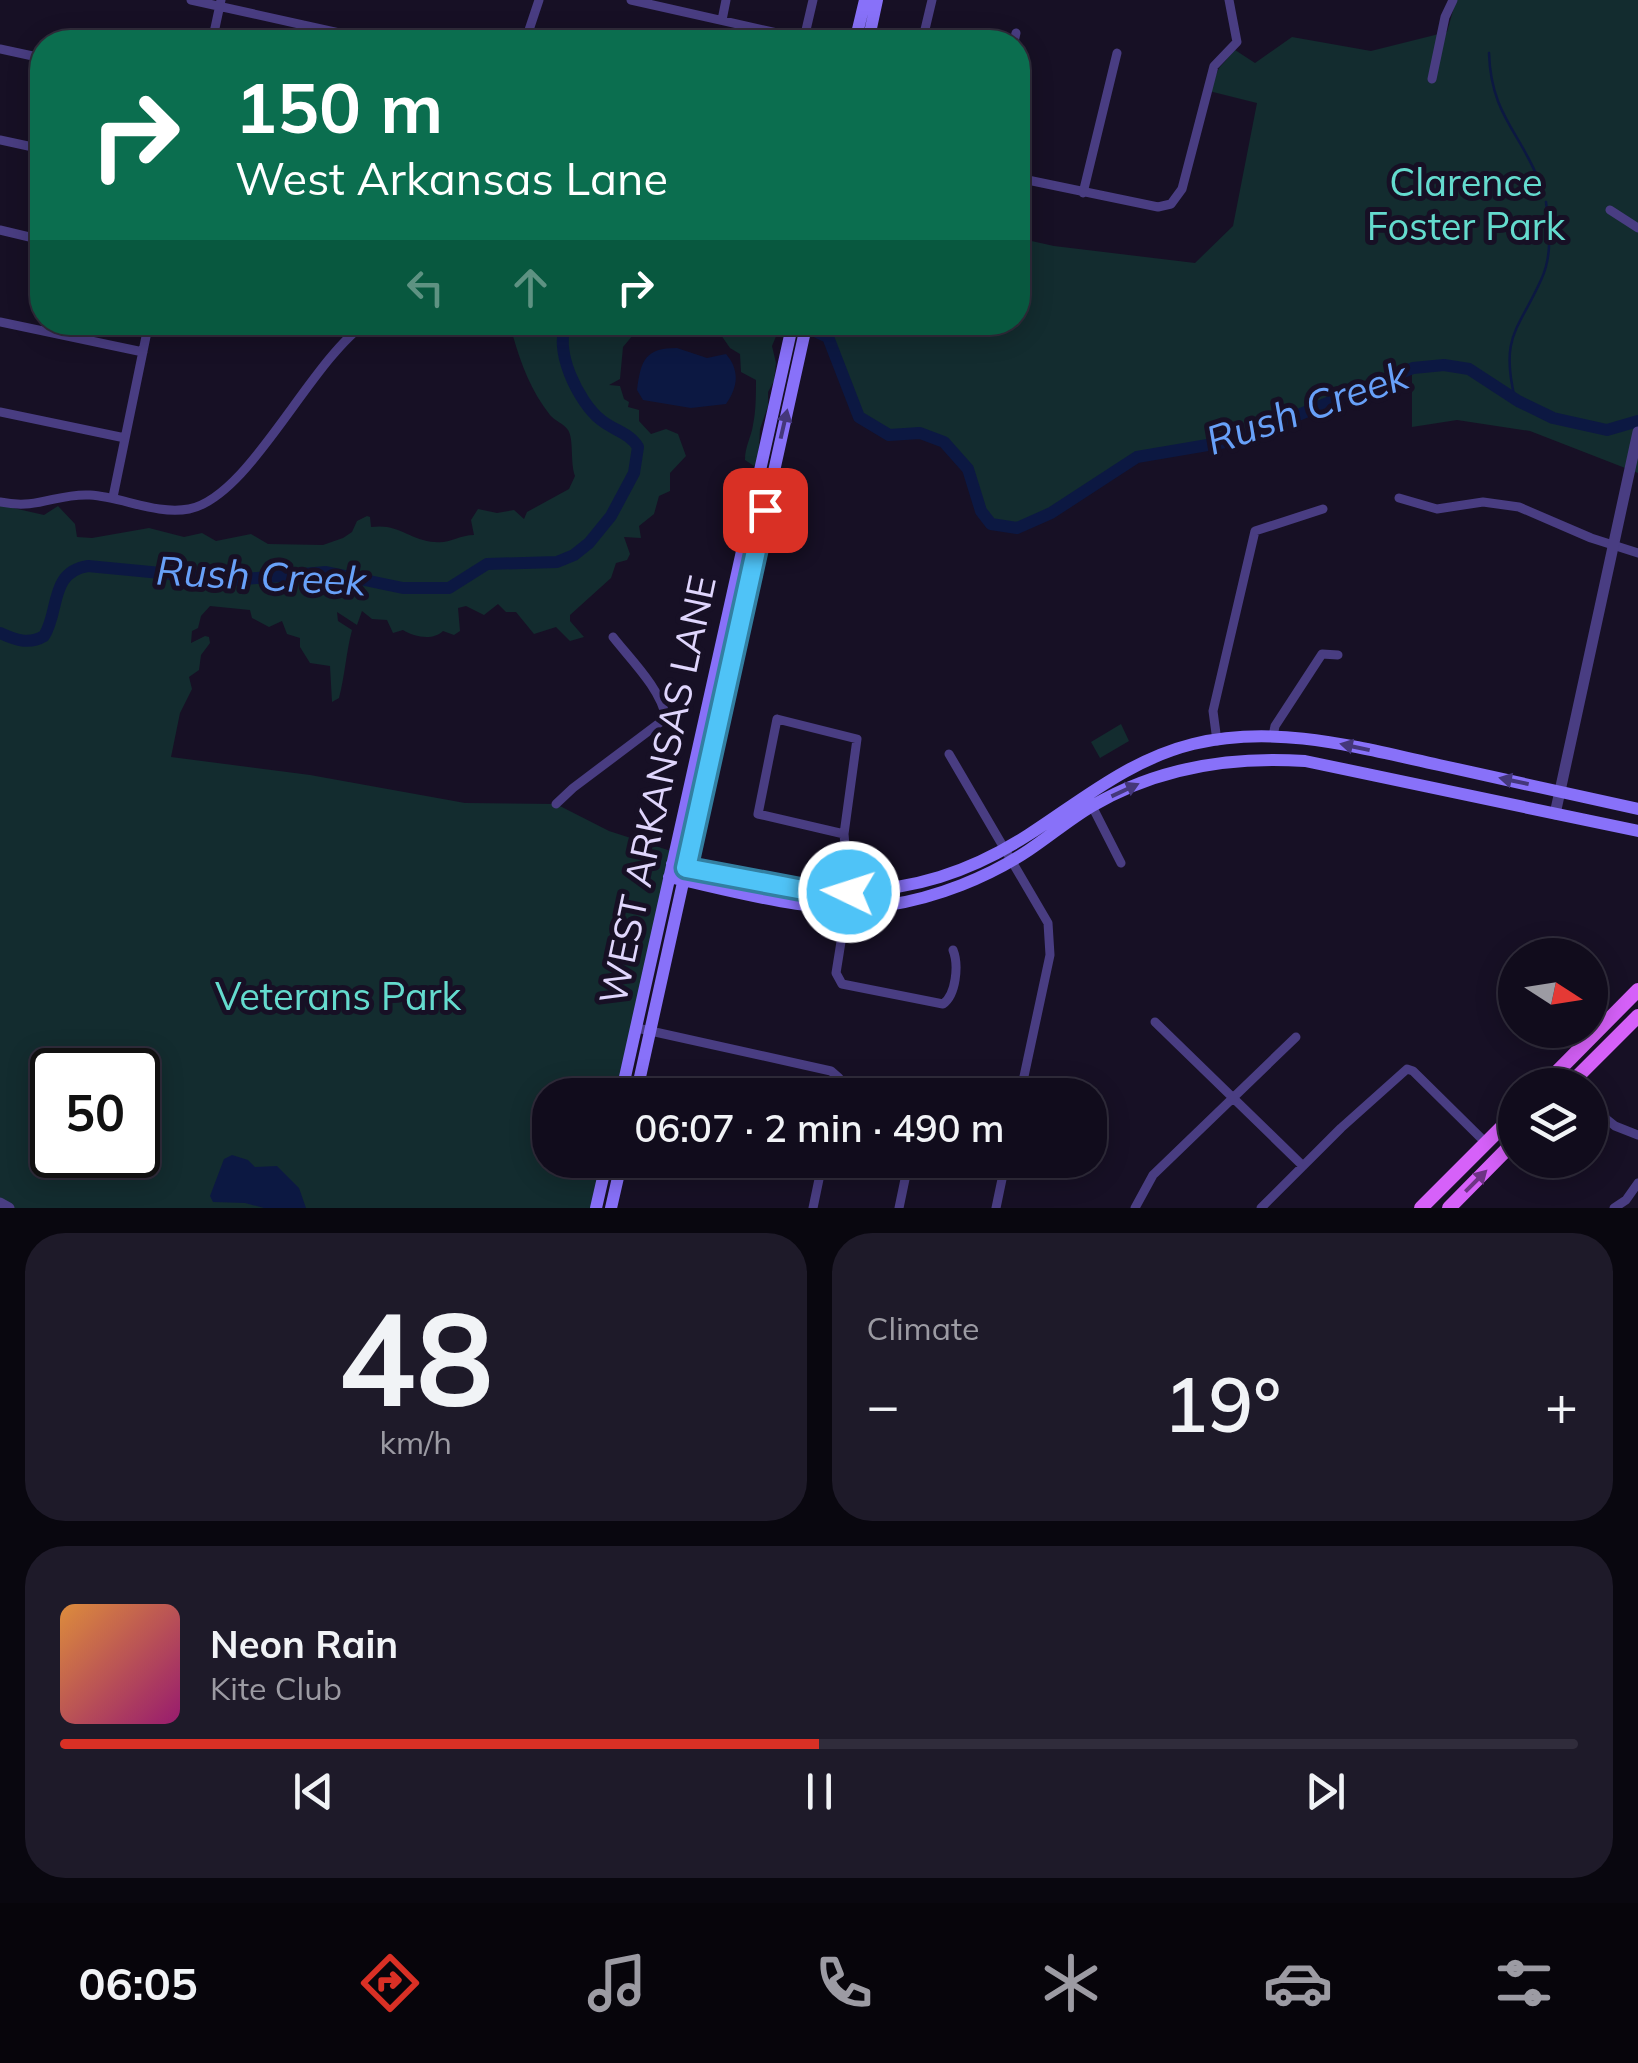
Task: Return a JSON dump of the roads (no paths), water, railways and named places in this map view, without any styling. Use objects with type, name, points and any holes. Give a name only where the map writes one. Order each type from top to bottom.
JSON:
[{"type":"main road","points":[[858,30],[865,0]]},
{"type":"main road","points":[[871,30],[877,0]]},
{"type":"main road","name":"WEST ARKANSAS LANE","points":[[790,370],[792,335]]},
{"type":"main road","name":"WEST ARKANSAS LANE","points":[[627,1078],[643,1030],[790,370],[802,335]]},
{"type":"main road","points":[[678,872],[810,905],[848,900],[886,906],[987,874],[1110,777],[1174,750],[1245,736],[1320,740],[1638,809]]},
{"type":"main road","points":[[1226,762],[1227,752],[1245,736]]},
{"type":"main road","points":[[1010,854],[1092,806],[1154,778],[1226,762],[1305,762],[1638,831]]},
{"type":"main road","points":[[1432,788],[1437,765]]},
{"type":"main road","points":[[1570,1068],[1638,990]]},
{"type":"main road","points":[[1575,1068],[1638,1016]]},
{"type":"main road","name":"WEST ARKANSAS LANE","points":[[638,1078],[643,1030]]},
{"type":"main road","points":[[1421,1208],[1498,1130]]},
{"type":"main road","points":[[1448,1208],[1498,1158]]},
{"type":"main road","points":[[596,1208],[603,1178]]},
{"type":"main road","points":[[611,1208],[618,1178]]},
{"type":"street","points":[[191,0],[220,3],[322,30]]},
{"type":"street","points":[[528,30],[539,0]]},
{"type":"street","points":[[636,0],[771,30]]},
{"type":"street","points":[[722,20],[726,0]]},
{"type":"street","points":[[806,30],[812,0]]},
{"type":"street","points":[[925,30],[932,0]]},
{"type":"street","points":[[1030,181],[1158,208],[1178,198],[1214,66],[1237,42],[1229,0]]},
{"type":"street","points":[[1432,79],[1445,17],[1453,0]]},
{"type":"street","points":[[214,30],[220,3]]},
{"type":"street","points":[[301,30],[302,26]]},
{"type":"street","points":[[0,49],[30,55]]},
{"type":"street","points":[[1083,193],[1116,54]]},
{"type":"street","points":[[0,140],[30,146]]},
{"type":"street","points":[[1610,210],[1638,228]]},
{"type":"street","points":[[0,230],[30,237]]},
{"type":"street","points":[[0,322],[30,328]]},
{"type":"street","points":[[62,335],[143,352]]},
{"type":"street","points":[[113,498],[147,335]]},
{"type":"street","points":[[0,502],[34,506],[79,495],[172,510],[190,508],[215,497],[239,476],[336,349],[352,335]]},
{"type":"street","points":[[0,412],[125,438]]},
{"type":"street","points":[[1555,814],[1638,432]]},
{"type":"street","points":[[1398,498],[1438,509],[1483,502],[1519,507],[1638,554]]},
{"type":"street","points":[[1216,740],[1213,711],[1255,531],[1323,509]]},
{"type":"street","points":[[556,804],[666,718],[642,673],[613,637]]},
{"type":"street","points":[[1273,736],[1275,726],[1322,654],[1338,655]]},
{"type":"street","points":[[844,834],[758,814],[777,719],[857,739],[844,834],[848,900],[837,980],[846,986],[943,1004],[951,998],[956,962],[952,950]]},
{"type":"street","points":[[949,754],[1044,910],[1051,943],[1023,1078]]},
{"type":"street","points":[[1092,806],[1121,863]]},
{"type":"street","points":[[1155,1022],[1303,1166]]},
{"type":"street","points":[[643,1030],[831,1070],[839,1078]]},
{"type":"street","points":[[1134,1208],[1153,1175],[1296,1037]]},
{"type":"street","points":[[1261,1208],[1401,1071],[1410,1070],[1486,1142]]},
{"type":"street","points":[[1608,1120],[1638,1135]]},
{"type":"street","points":[[813,1208],[819,1178]]},
{"type":"street","points":[[899,1208],[905,1178]]},
{"type":"street","points":[[996,1208],[1002,1178]]},
{"type":"street","points":[[1614,1208],[1626,1200],[1638,1183]]},
{"type":"street","points":[[0,1203],[9,1208]]},
{"type":"water","points":[[677,348],[707,358],[726,354],[736,379],[726,404],[691,408],[643,400],[637,390],[646,358],[658,350]]},
{"type":"water","points":[[232,1155],[255,1167],[277,1166],[299,1188],[306,1208],[213,1202],[210,1196],[224,1159]]},
{"type":"waterway","points":[[1489,53],[1501,109],[1541,186]]},
{"type":"waterway","points":[[1515,399],[1511,347],[1547,261],[1546,202]]},
{"type":"waterway","name":"Rush Creek","points":[[0,633],[22,640],[44,636],[61,584],[67,576],[88,566],[234,580],[326,572],[403,588],[449,588],[487,564],[557,562],[574,555],[611,516],[634,473],[638,447],[631,438],[601,420],[584,401],[565,360],[564,335]]},
{"type":"waterway","name":"Rush Creek","points":[[824,335],[828,337],[859,417],[889,435],[920,433],[944,442],[968,469],[981,511],[991,524],[1017,528],[1051,513],[1137,457],[1237,440],[1413,368],[1444,365],[1469,369],[1553,418],[1607,430],[1638,421]]},
{"type":"park label","name":"Clarence Foster Park","points":[[1466,205]]},
{"type":"park label","name":"Veterans Park","points":[[338,997]]}]
